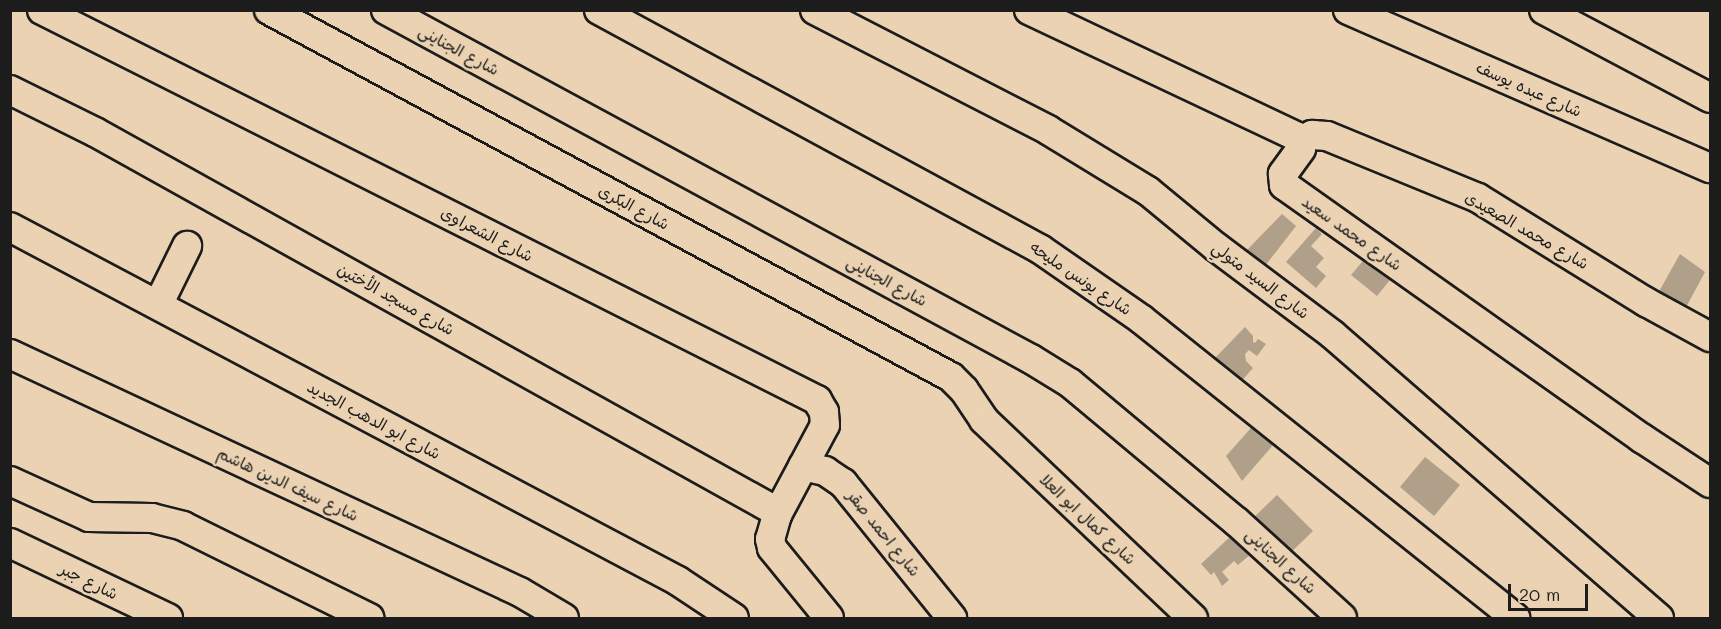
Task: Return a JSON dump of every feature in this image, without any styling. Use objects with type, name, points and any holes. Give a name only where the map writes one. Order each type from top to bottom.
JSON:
[{"type":"street","name":"شارع الشعراوى","points":[[42,10],[817,400],[824,412],[825,425],[777,515],[771,529],[772,548],[829,618]]},
{"type":"street","name":"شارع البكرى","points":[[269,10],[951,377],[964,390],[984,420]]},
{"type":"street","name":"شارع الجناينى","points":[[386,10],[1031,359],[1070,383],[1237,522],[1342,618]]},
{"type":"street","name":"شارع يونس مليحه","points":[[599,10],[1040,249],[1141,320],[1515,618]]},
{"type":"street","name":"شارع السيد متولي","points":[[815,10],[1048,129],[1148,191],[1333,335],[1659,618]]},
{"type":"street","points":[[1029,10],[1298,136],[1301,141]]},
{"type":"street","name":"شارع عبده يوسف","points":[[1348,10],[1710,168]]},
{"type":"street","points":[[1545,11],[1710,98]]},
{"type":"street","name":"شارع مسجد الأختين","points":[[10,90],[125,149],[772,509],[777,515]]},
{"type":"street","name":"شارع محمد الصعيدى","points":[[1301,141],[1312,135],[1327,136],[1478,198],[1647,302],[1710,337]]},
{"type":"street","name":"شارع محمد سعيد","points":[[1301,141],[1301,149],[1283,174],[1284,185],[1643,439],[1710,483]]},
{"type":"street","name":"شارع ابو الدهب الجديد","points":[[10,227],[678,581],[734,618]]},
{"type":"street","points":[[158,305],[187,246]]},
{"type":"street","name":"شارع سيف الدين هاشم","points":[[10,354],[520,592],[564,618]]},
{"type":"street","name":"شارع كمال ابو العلا","points":[[984,420],[1193,618]]},
{"type":"street","name":"شارع احمد صقر","points":[[803,466],[825,471],[843,483],[952,618]]},
{"type":"street","points":[[10,481],[88,517],[152,518],[183,526],[369,618]]},
{"type":"street","name":"شارع جبر","points":[[10,543],[168,618]]},
{"type":"building","points":[[1282,214],[1296,226],[1265,266],[1247,250]]},
{"type":"building","points":[[1316,228],[1322,234],[1311,246],[1324,258],[1316,267],[1326,276],[1316,288],[1286,262]]},
{"type":"building","points":[[1373,249],[1398,270],[1377,296],[1351,275]]},
{"type":"building","points":[[1680,254],[1705,272],[1684,311],[1657,295]]},
{"type":"building","points":[[1245,327],[1253,336],[1253,342],[1255,343],[1258,339],[1266,344],[1257,356],[1249,350],[1245,354],[1246,361],[1253,368],[1239,384],[1213,360]]},
{"type":"building","points":[[1258,420],[1279,438],[1242,481],[1226,456]]},
{"type":"building","points":[[1425,457],[1460,485],[1434,516],[1400,487]]},
{"type":"building","points":[[1277,495],[1313,531],[1284,559],[1248,523]]},
{"type":"building","points":[[1233,534],[1251,554],[1238,565],[1234,561],[1222,572],[1229,580],[1222,586],[1214,572],[1211,575],[1201,564]]}]
